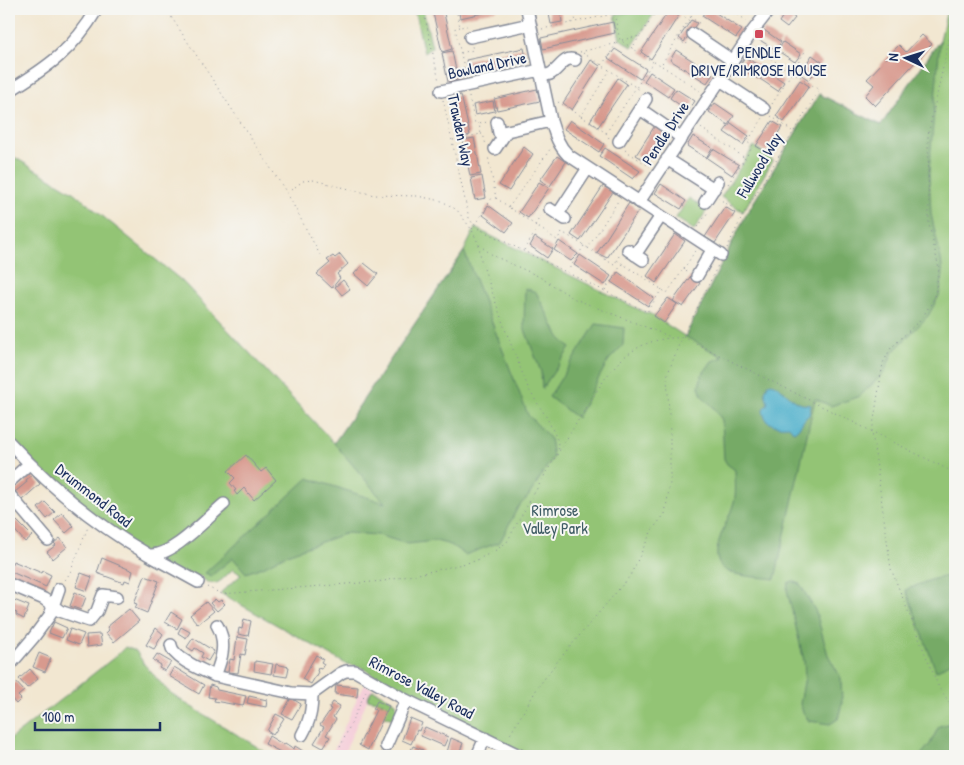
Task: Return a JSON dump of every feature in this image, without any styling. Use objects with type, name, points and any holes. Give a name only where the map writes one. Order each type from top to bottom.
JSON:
[{"type":"street","points":[[9,92],[56,60],[75,41],[97,9]]},
{"type":"street","name":"Bowland Drive","points":[[527,9],[551,121],[560,145],[568,155],[719,254]]},
{"type":"street","name":"Pendle Drive","points":[[639,202],[746,40],[770,9]]},
{"type":"street","name":"Bowland Drive","points":[[467,35],[531,28]]},
{"type":"street","points":[[693,34],[733,61]]},
{"type":"street","name":"Bowland Drive","points":[[441,91],[540,73],[551,74],[567,59],[576,60]]},
{"type":"street","points":[[720,80],[766,111]]},
{"type":"street","points":[[618,143],[642,104],[682,138]]},
{"type":"street","points":[[497,122],[499,133],[551,121]]},
{"type":"street","points":[[495,149],[507,131]]},
{"type":"street","points":[[667,159],[720,188],[708,206]]},
{"type":"street","points":[[558,214],[588,168]]},
{"type":"street","points":[[635,255],[661,216]]},
{"type":"street","points":[[697,276],[719,254]]},
{"type":"street","name":"Drummond Road","points":[[9,442],[29,464],[94,518],[149,555],[198,582]]},
{"type":"street","points":[[9,482],[29,464]]},
{"type":"street","points":[[9,494],[48,540]]},
{"type":"street","points":[[149,555],[157,556],[169,551],[224,504]]},
{"type":"street","points":[[9,584],[44,599],[60,611],[89,620],[97,611],[103,595],[117,597]]},
{"type":"street","points":[[9,666],[33,638],[50,614],[59,590]]},
{"type":"street","points":[[215,676],[220,663],[223,645],[222,634],[217,625]]},
{"type":"street","points":[[170,645],[177,656],[215,676],[292,693],[312,694],[312,710],[302,735]]},
{"type":"street","name":"Rimrose Valley Road","points":[[312,694],[346,671],[356,671],[406,700],[521,756]]},
{"type":"street","points":[[386,746],[406,700]]},
{"type":"street","points":[[477,756],[485,738]]},
{"type":"path","points":[[166,9],[287,192],[320,255]]},
{"type":"path","name":"Trawden Way","points":[[423,9],[469,218],[474,225]]},
{"type":"path","points":[[456,9],[473,50],[461,53]]},
{"type":"path","points":[[573,9],[576,22]]},
{"type":"path","points":[[597,9],[599,17]]},
{"type":"path","points":[[531,28],[576,22],[627,10],[640,9]]},
{"type":"path","points":[[632,48],[658,9]]},
{"type":"path","points":[[672,9],[689,20]]},
{"type":"path","points":[[661,65],[696,9]]},
{"type":"path","points":[[730,9],[756,27]]},
{"type":"path","points":[[952,9],[950,36],[928,135],[929,224],[939,269],[935,297],[922,318],[891,348],[883,363],[872,432],[891,569],[939,688],[955,710]]},
{"type":"path","points":[[614,14],[620,40],[709,97]]},
{"type":"path","points":[[467,35],[455,28],[475,124],[497,120],[497,122]]},
{"type":"path","points":[[677,39],[686,45],[693,34]]},
{"type":"path","points":[[602,65],[620,40],[640,36]]},
{"type":"path","name":"Fullwood Way","points":[[682,338],[719,254],[819,90],[746,40]]},
{"type":"path","points":[[617,43],[580,51],[648,95],[642,104]]},
{"type":"path","points":[[743,215],[718,198],[720,188],[753,146],[748,142],[806,50]]},
{"type":"path","points":[[606,133],[653,62]]},
{"type":"path","points":[[581,116],[610,70]]},
{"type":"path","points":[[546,100],[552,99],[581,116],[606,133],[610,140],[618,143],[659,173]]},
{"type":"path","points":[[766,111],[793,131]]},
{"type":"path","points":[[692,122],[745,158]]},
{"type":"path","points":[[479,124],[481,134],[483,134],[496,198],[557,240],[562,232],[614,265],[617,260]]},
{"type":"path","points":[[452,140],[481,134]]},
{"type":"path","points":[[509,207],[549,149],[560,145]]},
{"type":"path","points":[[287,192],[303,181],[313,180],[374,195],[417,196],[442,201],[457,210],[472,230],[479,245],[482,260],[505,329],[530,390],[557,439],[559,450]]},
{"type":"path","points":[[588,248],[624,192]]},
{"type":"path","points":[[472,230],[492,198],[496,198]]},
{"type":"path","points":[[604,291],[622,264],[667,293],[683,270],[708,212],[708,206]]},
{"type":"path","points":[[535,225],[547,207],[558,214]]},
{"type":"path","points":[[474,225],[647,312],[662,289]]},
{"type":"path","points":[[524,251],[538,227]]},
{"type":"path","points":[[479,245],[494,256],[538,276],[575,299],[672,338]]},
{"type":"path","points":[[566,272],[584,246]]},
{"type":"path","points":[[683,270],[696,278],[697,276]]},
{"type":"path","points":[[198,582],[222,594],[384,581],[475,561],[507,542],[559,450],[611,369],[630,352],[640,346],[672,338],[682,338],[955,473]]},
{"type":"path","points":[[502,747],[538,687],[630,576],[652,530],[665,514],[670,483],[667,376],[682,338]]},
{"type":"path","points":[[59,590],[70,574],[78,550],[94,518]]},
{"type":"path","points":[[336,756],[371,678]]},
{"type":"shaded area","points":[[365,684],[376,691],[371,691],[343,756],[331,756],[356,701],[357,693],[360,694]]},
{"type":"green space","points":[[414,9],[423,9],[432,47],[424,53]]},
{"type":"green space","points":[[628,9],[657,9],[632,47],[620,39],[615,15],[628,12]]},
{"type":"green space","name":"Rimrose Valley Park","points":[[947,9],[955,9],[955,756],[529,756],[390,686],[361,667],[346,664],[220,593],[241,575],[233,569],[218,582],[210,583],[200,576],[189,584],[164,571],[94,518],[24,453],[9,436],[9,154],[73,192],[182,281],[334,443],[464,251],[475,228],[649,313],[686,337],[746,215],[819,94],[881,125],[940,40]]},
{"type":"green space","points":[[940,40],[929,173],[931,214],[943,275],[939,296],[928,316],[893,352],[884,373],[860,396],[831,406],[815,399],[775,579],[732,573],[723,568],[718,561],[717,552],[722,532],[734,501],[735,470],[724,459],[722,420],[714,408],[702,396],[699,386],[702,375],[712,361],[723,357],[686,337],[686,335],[746,215],[819,94],[881,125]]},
{"type":"green space","points":[[754,146],[773,160],[743,212],[721,197]]},
{"type":"green space","points":[[689,198],[707,210],[694,230],[676,218]]},
{"type":"green space","points":[[464,251],[528,415],[550,438],[553,457],[528,497],[518,507],[500,542],[465,555],[451,545],[436,541],[407,544],[378,535],[347,533],[287,554],[265,566],[246,573],[233,558],[211,576],[205,573],[308,478],[385,503],[334,443]]},
{"type":"green space","points":[[525,288],[536,292],[559,337],[570,348],[542,389],[541,372],[524,327]]},
{"type":"green space","points":[[596,324],[624,328],[623,345],[608,361],[577,418],[549,397]]},
{"type":"green space","points":[[955,574],[955,660],[936,671],[906,590],[930,580]]},
{"type":"green space","points":[[793,581],[800,584],[816,612],[828,655],[841,678],[842,703],[838,719],[830,724],[809,721],[800,704],[805,677],[804,661],[787,590],[788,583]]},
{"type":"green space","points":[[125,647],[136,651],[144,664],[168,691],[264,751],[263,756],[9,756],[9,740]]},
{"type":"green space","points":[[374,690],[396,703],[397,708],[393,719],[384,716],[388,705],[367,699],[371,691]]},
{"type":"green space","points":[[955,722],[955,742],[951,756],[920,756],[930,744],[939,726]]},
{"type":"water","points":[[772,383],[799,403],[811,405],[809,415],[794,432],[789,426],[771,424],[766,419],[763,409],[768,403],[765,392],[768,384]]},
{"type":"building","points":[[432,9],[443,9],[452,49],[442,52]]},
{"type":"building","points":[[458,9],[497,9],[497,10],[460,18]]},
{"type":"building","points":[[548,9],[560,9],[562,22],[551,24]]},
{"type":"building","points":[[670,9],[679,15],[651,59],[641,52]]},
{"type":"building","points":[[706,9],[710,9],[742,30],[736,38],[702,16]]},
{"type":"building","points":[[786,11],[795,18],[787,28],[779,22]]},
{"type":"building","points":[[691,20],[697,23],[684,42],[679,38]]},
{"type":"building","points":[[613,22],[615,33],[543,49],[541,38]]},
{"type":"building","points":[[764,30],[781,42],[776,50],[758,39]]},
{"type":"building","points":[[922,35],[932,44],[875,106],[865,96],[874,85],[867,79],[899,45],[906,52]]},
{"type":"building","points":[[783,42],[801,54],[795,62],[778,51]]},
{"type":"building","points":[[524,48],[526,58],[469,71],[466,60]]},
{"type":"building","points":[[615,49],[646,69],[640,79],[608,58]]},
{"type":"building","points":[[676,50],[713,74],[707,83],[670,60]]},
{"type":"building","points":[[452,51],[458,80],[448,82],[442,53]]},
{"type":"building","points":[[812,55],[822,62],[809,80],[800,74]]},
{"type":"building","points":[[745,57],[764,69],[758,79],[739,66]]},
{"type":"building","points":[[591,60],[600,66],[572,110],[563,103]]},
{"type":"building","points":[[766,70],[784,82],[778,91],[760,79]]},
{"type":"building","points":[[650,72],[674,88],[668,97],[644,81]]},
{"type":"building","points":[[618,78],[627,84],[598,127],[590,121]]},
{"type":"building","points":[[800,80],[809,86],[784,122],[776,116]]},
{"type":"building","points":[[537,89],[540,101],[497,110],[494,99]]},
{"type":"building","points":[[676,89],[695,101],[688,111],[670,98]]},
{"type":"building","points":[[461,95],[470,135],[460,138],[451,97]]},
{"type":"building","points":[[493,101],[495,111],[475,115],[473,105]]},
{"type":"building","points":[[715,103],[734,116],[728,125],[709,112]]},
{"type":"building","points":[[570,120],[604,144],[599,152],[564,129]]},
{"type":"building","points":[[772,121],[782,127],[766,152],[756,146]]},
{"type":"building","points":[[731,123],[749,136],[743,145],[724,132]]},
{"type":"building","points":[[656,124],[666,131],[646,161],[636,155]]},
{"type":"building","points":[[693,136],[712,148],[706,158],[687,146]]},
{"type":"building","points":[[474,138],[481,174],[470,176],[463,140]]},
{"type":"building","points":[[524,147],[533,154],[509,191],[499,185]]},
{"type":"building","points":[[605,148],[640,171],[633,179],[599,156]]},
{"type":"building","points":[[713,149],[739,165],[732,175],[707,158]]},
{"type":"building","points":[[557,156],[566,162],[550,186],[540,180]]},
{"type":"building","points":[[482,176],[486,198],[475,200],[471,178]]},
{"type":"building","points":[[539,182],[549,188],[528,218],[519,212]]},
{"type":"building","points":[[661,184],[686,201],[681,209],[655,193]]},
{"type":"building","points":[[603,186],[613,192],[580,241],[571,235]]},
{"type":"building","points":[[629,203],[639,210],[607,258],[597,253]]},
{"type":"building","points":[[488,205],[513,223],[506,232],[483,215]]},
{"type":"building","points":[[725,207],[735,213],[715,243],[705,237]]},
{"type":"building","points":[[675,234],[685,241],[656,283],[647,276]]},
{"type":"building","points":[[535,237],[553,249],[547,258],[530,246]]},
{"type":"building","points":[[559,241],[578,254],[571,261],[554,250]]},
{"type":"building","points":[[340,254],[348,264],[337,274],[340,278],[332,288],[317,274],[330,263],[327,260],[333,256],[335,258]]},
{"type":"building","points":[[580,255],[611,276],[605,285],[574,265]]},
{"type":"building","points":[[364,263],[378,274],[368,286],[354,274]]},
{"type":"building","points":[[618,272],[654,298],[648,306],[611,282]]},
{"type":"building","points":[[690,277],[700,283],[683,307],[673,301]]},
{"type":"building","points":[[343,280],[350,289],[342,295],[335,287]]},
{"type":"building","points":[[668,298],[677,304],[664,323],[654,316]]},
{"type":"building","points":[[246,455],[261,472],[266,468],[276,480],[254,500],[244,488],[237,495],[234,491],[236,490],[230,483],[235,478],[228,471]]},
{"type":"building","points":[[32,475],[40,484],[22,500],[15,492]]},
{"type":"building","points":[[45,502],[55,512],[47,519],[38,508]]},
{"type":"building","points":[[62,513],[74,526],[66,533],[54,520]]},
{"type":"building","points":[[17,521],[32,536],[25,542],[11,526]]},
{"type":"building","points":[[60,538],[67,547],[53,559],[47,552],[56,545],[54,543]]},
{"type":"building","points":[[102,558],[133,571],[130,582],[125,580],[124,583],[97,573]]},
{"type":"building","points":[[13,561],[51,575],[46,587],[9,571]]},
{"type":"building","points":[[81,573],[92,577],[87,591],[76,587]]},
{"type":"building","points":[[145,576],[159,581],[147,613],[135,608],[137,604],[134,603]]},
{"type":"building","points":[[75,592],[86,597],[81,610],[70,606]]},
{"type":"building","points":[[9,598],[29,606],[24,619],[16,615],[17,613],[9,610]]},
{"type":"building","points":[[215,599],[218,602],[221,600],[225,604],[217,611],[210,603]]},
{"type":"building","points":[[206,602],[214,611],[198,624],[190,615]]},
{"type":"building","points":[[129,609],[139,621],[114,642],[106,633],[109,630],[107,627]]},
{"type":"building","points":[[171,612],[182,619],[177,629],[165,622]]},
{"type":"building","points":[[244,619],[251,621],[248,636],[238,634],[239,628],[242,629]]},
{"type":"building","points":[[54,622],[67,628],[62,638],[49,633]]},
{"type":"building","points":[[181,627],[190,632],[186,638],[178,633]]},
{"type":"building","points":[[156,628],[163,634],[154,649],[146,645]]},
{"type":"building","points":[[70,629],[84,634],[79,645],[66,640]]},
{"type":"building","points":[[100,634],[102,645],[87,647],[86,635]]},
{"type":"building","points":[[237,637],[248,639],[245,655],[241,654],[238,673],[228,672],[230,659],[234,660]]},
{"type":"building","points":[[193,638],[214,651],[208,661],[201,657],[203,653],[195,648],[193,651],[187,647]]},
{"type":"building","points":[[39,653],[51,658],[45,672],[33,667]]},
{"type":"building","points":[[157,654],[171,662],[165,671],[159,668],[161,665],[153,660]]},
{"type":"building","points":[[316,655],[323,659],[321,662],[324,664],[321,669],[318,668],[318,672],[311,684],[302,679]]},
{"type":"building","points":[[255,661],[273,664],[271,674],[254,671]]},
{"type":"building","points":[[276,664],[289,667],[287,677],[274,675]]},
{"type":"building","points":[[174,667],[204,685],[199,694],[169,676]]},
{"type":"building","points":[[30,669],[38,679],[27,688],[19,679]]},
{"type":"building","points":[[15,681],[24,691],[18,696],[21,699],[16,704],[9,696],[9,687]]},
{"type":"building","points":[[210,685],[216,687],[217,690],[246,696],[243,706],[214,701],[215,698],[208,697]]},
{"type":"building","points":[[336,685],[358,687],[357,697],[335,694]]},
{"type":"building","points":[[249,696],[267,700],[266,707],[247,703]]},
{"type":"building","points":[[291,698],[301,704],[292,719],[282,714]]},
{"type":"building","points":[[377,701],[389,706],[368,750],[359,745],[376,710],[373,709]]},
{"type":"building","points":[[333,702],[340,706],[333,717],[336,719],[326,735],[330,737],[323,748],[314,743],[324,727],[320,725],[331,709],[329,708]]},
{"type":"building","points":[[276,714],[284,718],[273,735],[267,731]]},
{"type":"building","points":[[410,718],[422,723],[411,744],[402,740]]},
{"type":"building","points":[[425,727],[448,737],[444,746],[421,736]]},
{"type":"building","points":[[269,736],[284,745],[285,743],[294,749],[295,746],[303,751],[300,756],[288,756],[265,744]]},
{"type":"building","points":[[451,738],[463,743],[458,756],[446,756]]},
{"type":"building","points":[[413,746],[423,750],[422,754],[408,756]]},
{"type":"place","name":"PENDLE DRIVE/RIMROSE HOUSE","points":[[759,34]]}]
